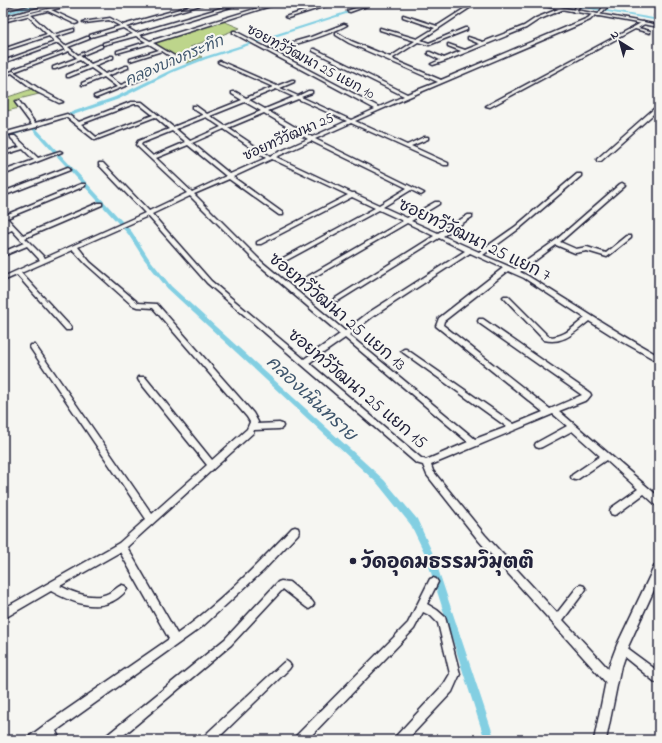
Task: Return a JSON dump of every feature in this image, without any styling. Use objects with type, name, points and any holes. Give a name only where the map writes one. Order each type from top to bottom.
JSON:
[{"type":"main road","points":[[3,6],[24,3]]},
{"type":"main road","points":[[3,10],[33,3]]},
{"type":"main road","points":[[3,19],[65,3]]},
{"type":"main road","points":[[530,3],[562,9],[575,9],[659,26]]},
{"type":"main road","points":[[3,19],[38,13]]},
{"type":"street","points":[[3,6],[14,3]]},
{"type":"street","points":[[3,19],[29,15],[77,3]]},
{"type":"street","points":[[15,70],[90,37],[206,3],[234,16]]},
{"type":"street","points":[[54,68],[103,45],[242,3]]},
{"type":"street","points":[[118,52],[278,3]]},
{"type":"street","points":[[287,17],[333,3]]},
{"type":"street","points":[[349,11],[373,3]]},
{"type":"street","points":[[391,60],[392,56],[475,3]]},
{"type":"street","points":[[575,9],[580,3]]},
{"type":"street","points":[[598,14],[604,8],[613,3]]},
{"type":"street","points":[[433,64],[525,27],[537,19],[562,9]]},
{"type":"street","points":[[50,10],[76,22],[110,19],[179,60],[150,70]]},
{"type":"street","name":"ซอยทวีวัฒนา 25","points":[[3,279],[440,81],[524,47],[598,14]]},
{"type":"street","points":[[29,15],[58,42],[120,87]]},
{"type":"street","points":[[404,16],[437,27]]},
{"type":"street","points":[[271,53],[283,46],[312,38],[343,25],[336,23]]},
{"type":"street","points":[[488,106],[616,36],[644,23]]},
{"type":"street","points":[[635,28],[649,32]]},
{"type":"street","points":[[381,29],[416,41],[430,44],[466,29]]},
{"type":"street","points":[[3,50],[72,30]]},
{"type":"street","name":"ซอยทวีวัฒนา 25 แยก 10","points":[[234,32],[378,109]]},
{"type":"street","points":[[337,34],[350,42],[440,81]]},
{"type":"street","points":[[469,38],[484,44]]},
{"type":"street","points":[[3,62],[58,42]]},
{"type":"street","points":[[448,45],[464,51]]},
{"type":"street","points":[[131,60],[162,50]]},
{"type":"street","points":[[314,50],[407,96]]},
{"type":"street","points":[[429,53],[444,60]]},
{"type":"street","points":[[68,76],[112,57]]},
{"type":"street","points":[[220,62],[446,164]]},
{"type":"street","points":[[83,84],[128,67]]},
{"type":"street","points":[[3,75],[13,72],[39,91],[61,102]]},
{"type":"street","points":[[96,97],[145,77]]},
{"type":"street","points":[[173,129],[293,81]]},
{"type":"street","points":[[152,158],[263,110],[310,92]]},
{"type":"street","points":[[234,93],[311,139],[421,193]]},
{"type":"street","points":[[17,102],[35,126]]},
{"type":"street","points":[[78,124],[136,103],[140,103],[230,176],[282,214]]},
{"type":"street","name":"ซอยทวีวัฒนา 25 แยก 7","points":[[194,107],[271,157],[353,194],[535,281],[618,336],[659,359]]},
{"type":"street","points":[[599,160],[659,107]]},
{"type":"street","points":[[3,136],[69,115],[95,139],[156,115]]},
{"type":"street","name":"ซอยทวีวัฒนา 25 แยก 13","points":[[173,129],[138,144],[260,263],[474,443]]},
{"type":"street","points":[[13,137],[37,160]]},
{"type":"street","points":[[408,146],[426,138]]},
{"type":"street","points":[[3,154],[24,147]]},
{"type":"street","points":[[3,173],[58,152]]},
{"type":"street","name":"ซอยทวีวัฒนา 25 แยก 15","points":[[101,164],[209,282],[419,461],[426,463],[586,395],[481,321]]},
{"type":"street","points":[[3,194],[68,169]]},
{"type":"street","points":[[479,255],[518,227],[579,175]]},
{"type":"street","points":[[44,260],[3,218],[82,185]]},
{"type":"street","points":[[515,272],[556,243],[622,185]]},
{"type":"street","points":[[285,259],[380,207],[411,188]]},
{"type":"street","points":[[259,243],[353,194]]},
{"type":"street","points":[[307,279],[437,203]]},
{"type":"street","points":[[22,237],[100,204]]},
{"type":"street","points":[[336,300],[470,216]]},
{"type":"street","points":[[3,232],[13,228]]},
{"type":"street","points":[[556,243],[575,251],[587,249],[607,255],[629,237]]},
{"type":"street","points":[[3,254],[28,244]]},
{"type":"street","points":[[74,247],[88,263],[134,303],[137,305],[155,306],[250,415],[254,422],[253,427]]},
{"type":"street","points":[[304,363],[370,315],[470,250]]},
{"type":"street","points":[[507,268],[441,320],[439,326],[572,427],[659,502]]},
{"type":"street","points":[[17,272],[68,328]]},
{"type":"street","points":[[506,297],[524,317],[551,341],[558,340],[590,317]]},
{"type":"street","points":[[33,346],[151,519]]},
{"type":"street","points":[[404,351],[513,426]]},
{"type":"street","points":[[142,379],[212,465]]},
{"type":"street","points":[[3,614],[122,546],[253,427],[279,426]]},
{"type":"street","points":[[540,445],[572,427]]},
{"type":"street","points":[[575,478],[606,456]]},
{"type":"street","points":[[426,463],[430,473],[472,526],[612,681]]},
{"type":"street","points":[[614,511],[644,489]]},
{"type":"street","points":[[34,740],[200,623],[218,608],[295,531]]},
{"type":"street","points":[[122,546],[175,640]]},
{"type":"street","points":[[600,740],[612,681],[621,649],[659,568]]},
{"type":"street","points":[[300,740],[411,626],[433,582]]},
{"type":"street","points":[[110,740],[222,647],[281,585],[286,585],[309,604]]},
{"type":"street","points":[[52,587],[65,594],[92,600],[109,598],[122,589]]},
{"type":"street","points":[[557,621],[581,589]]},
{"type":"street","points":[[400,740],[448,688],[455,674],[442,620],[434,613],[421,606]]},
{"type":"street","points":[[621,649],[659,678]]},
{"type":"street","points":[[208,740],[286,666]]},
{"type":"street","points":[[50,728],[55,740]]},
{"type":"green space","points":[[223,21],[240,28],[190,47],[202,57],[187,63],[151,43]]},
{"type":"green space","points":[[32,89],[39,94],[15,100],[19,108],[3,112],[3,97],[5,98]]},
{"type":"waterway","points":[[3,14],[47,3]]},
{"type":"waterway","name":"คลองบางกระทึก","points":[[33,127],[117,98],[172,71],[205,58],[378,3]]},
{"type":"waterway","points":[[559,3],[659,20]]},
{"type":"waterway","name":"คลองบางกระทึก","points":[[3,138],[33,127]]},
{"type":"waterway","name":"คลองเนินทราย","points":[[33,127],[130,233],[146,258],[169,287],[381,482],[414,522],[429,554],[490,740]]},
{"type":"place","name":"วัดอุดมธรรมวิมุตติ","points":[[353,561]]}]
